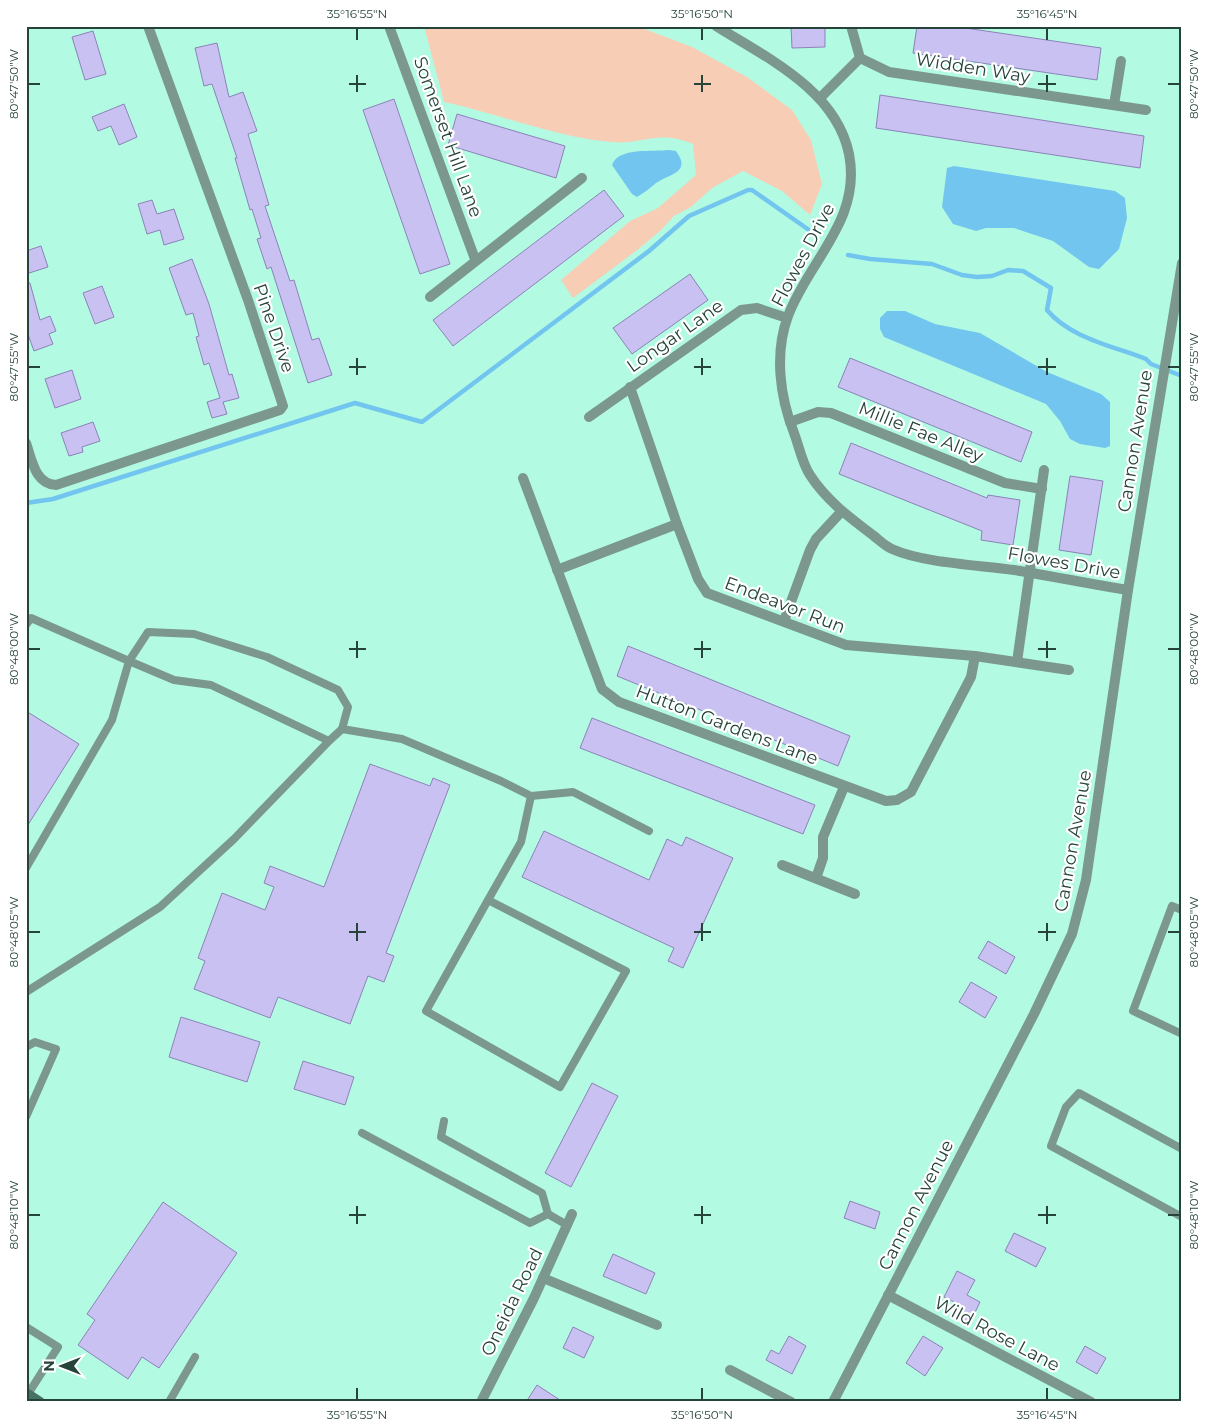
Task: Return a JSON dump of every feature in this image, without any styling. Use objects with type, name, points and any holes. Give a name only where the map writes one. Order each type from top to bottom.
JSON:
[{"type":"main road","points":[[27,1393],[40,1402]]},
{"type":"street","name":"Pine Drive","points":[[26,443],[38,476],[47,485],[56,485],[148,456],[280,410],[283,406],[248,300],[148,26]]},
{"type":"street","name":"Somerset Hill Lane","points":[[389,26],[476,259]]},
{"type":"street","name":"Flowes Drive","points":[[716,26],[776,63],[820,98],[832,112],[849,153],[852,176],[850,198],[842,222],[799,290],[787,318],[780,355],[781,383],[790,422],[809,474],[841,512],[891,548],[926,558],[1031,573],[1128,590]]},
{"type":"street","points":[[820,98],[860,58],[850,26]]},
{"type":"street","name":"Widden Way","points":[[860,58],[889,72],[1146,110]]},
{"type":"street","points":[[1114,105],[1121,61]]},
{"type":"street","points":[[430,297],[476,259],[582,178]]},
{"type":"street","name":"Cannon Avenue","points":[[833,1402],[1039,1006],[1072,934],[1086,880],[1128,590],[1182,263]]},
{"type":"street","name":"Longar Lane","points":[[589,417],[741,310],[757,308],[787,318]]},
{"type":"street","name":"Endeavor Run","points":[[630,388],[698,580],[707,592],[846,645],[975,656],[1069,670]]},
{"type":"street","name":"Millie Fae Alley","points":[[790,422],[818,412],[831,413],[1005,483],[1042,489]]},
{"type":"street","points":[[1017,662],[1044,470]]},
{"type":"street","name":"Hutton Gardens Lane","points":[[523,478],[602,689],[619,702],[886,802],[897,800],[911,792],[971,677],[975,656]]},
{"type":"street","points":[[784,621],[816,538],[841,512]]},
{"type":"street","points":[[557,570],[677,524]]},
{"type":"street","points":[[816,878],[823,858],[823,837],[844,787]]},
{"type":"street","points":[[782,865],[855,894]]},
{"type":"street","name":"Oneida Road","points":[[481,1402],[543,1278],[572,1214]]},
{"type":"street","points":[[543,1278],[657,1325]]},
{"type":"street","name":"Wild Rose Lane","points":[[888,1295],[1091,1402]]},
{"type":"street","points":[[730,1370],[791,1402]]},
{"type":"lane","points":[[28,620],[174,680],[211,684],[330,740]]},
{"type":"lane","points":[[26,868],[112,720],[129,661],[148,632],[194,634],[267,657],[338,690],[348,706],[342,729],[234,838],[160,907],[26,992]]},
{"type":"lane","points":[[342,729],[402,739],[501,781],[531,796],[573,792],[648,831]]},
{"type":"lane","points":[[488,900],[626,971],[560,1087],[426,1011],[488,900],[521,842],[531,796]]},
{"type":"lane","points":[[1182,910],[1172,906],[1133,1011],[1182,1034]]},
{"type":"lane","points":[[26,1047],[35,1042],[56,1049],[26,1117]]},
{"type":"lane","points":[[1182,1149],[1079,1093],[1066,1107],[1051,1146],[1182,1217]]},
{"type":"lane","points":[[444,1121],[441,1138],[542,1193],[548,1214],[567,1225]]},
{"type":"lane","points":[[362,1133],[530,1223],[548,1214]]},
{"type":"lane","points":[[26,1327],[58,1347],[27,1393]]},
{"type":"lane","points":[[169,1402],[195,1356]]},
{"type":"shaded area","points":[[424,26],[642,28],[692,47],[747,77],[792,110],[811,140],[822,184],[810,215],[782,191],[743,171],[712,188],[691,207],[674,216],[660,231],[636,251],[573,298],[561,280],[630,221],[658,208],[696,175],[693,144],[670,138],[622,142],[590,139],[548,130],[444,102]]},
{"type":"water","points":[[676,151],[680,158],[680,168],[677,172],[656,183],[637,197],[632,194],[612,165],[621,155],[628,153]]},
{"type":"water","points":[[954,166],[1115,191],[1125,198],[1127,218],[1119,249],[1099,269],[1089,267],[1053,241],[1014,228],[986,228],[976,231],[953,224],[942,207],[947,168]]},
{"type":"water","points":[[887,311],[905,311],[935,324],[980,333],[1047,372],[1101,394],[1110,402],[1110,446],[1105,448],[1080,444],[1070,439],[1060,421],[1046,404],[884,337],[880,329],[880,318]]},
{"type":"building","points":[[791,26],[825,26],[825,47],[792,48]]},
{"type":"building","points":[[917,26],[952,26],[1101,48],[1097,80],[913,53]]},
{"type":"building","points":[[93,31],[106,74],[85,80],[72,37]]},
{"type":"building","points":[[217,43],[229,97],[243,92],[257,131],[248,134],[269,205],[265,206],[290,281],[294,280],[312,340],[319,338],[332,375],[308,383],[271,267],[267,269],[257,239],[261,238],[252,209],[250,210],[235,158],[237,158],[212,84],[204,86],[195,48]]},
{"type":"building","points":[[880,95],[1144,136],[1140,168],[876,128]]},
{"type":"building","points":[[394,99],[450,264],[420,274],[363,110]]},
{"type":"building","points":[[124,104],[137,137],[119,145],[111,126],[98,131],[92,117]]},
{"type":"building","points":[[457,114],[565,146],[556,178],[448,145]]},
{"type":"building","points":[[604,190],[624,216],[453,346],[433,320]]},
{"type":"building","points":[[152,200],[157,214],[174,209],[184,239],[164,245],[160,230],[147,234],[138,204]]},
{"type":"building","points":[[41,246],[48,267],[26,274],[26,251]]},
{"type":"building","points":[[192,259],[209,304],[229,375],[232,374],[239,398],[223,402],[227,414],[212,418],[207,402],[220,398],[209,363],[204,365],[196,337],[199,336],[193,313],[186,315],[169,268]]},
{"type":"building","points":[[690,274],[708,300],[632,354],[613,328]]},
{"type":"building","points":[[26,283],[30,283],[40,320],[50,316],[56,331],[49,334],[53,344],[34,351],[26,329]]},
{"type":"building","points":[[102,286],[114,317],[95,324],[83,293]]},
{"type":"building","points":[[850,358],[1032,432],[1021,462],[838,387]]},
{"type":"building","points":[[72,370],[81,399],[55,408],[45,379]]},
{"type":"building","points":[[93,422],[100,441],[82,447],[83,452],[69,456],[61,433]]},
{"type":"building","points":[[851,443],[987,498],[988,495],[1020,500],[1013,545],[981,540],[982,531],[839,474]]},
{"type":"building","points":[[1070,476],[1103,481],[1091,555],[1059,550]]},
{"type":"building","points":[[628,646],[850,736],[838,766],[617,676]]},
{"type":"building","points":[[26,711],[79,744],[26,828]]},
{"type":"building","points":[[592,718],[815,805],[803,834],[580,748]]},
{"type":"building","points":[[370,764],[430,786],[433,778],[450,785],[386,953],[394,956],[384,982],[368,976],[350,1024],[278,997],[270,1018],[194,989],[205,961],[198,958],[222,893],[265,910],[274,887],[264,883],[270,866],[324,887]]},
{"type":"building","points":[[544,831],[649,880],[667,839],[682,846],[686,837],[733,858],[683,968],[668,961],[674,948],[522,877]]},
{"type":"building","points":[[988,941],[1015,957],[1006,974],[978,958]]},
{"type":"building","points":[[971,982],[997,997],[985,1018],[959,1002]]},
{"type":"building","points":[[181,1017],[260,1042],[247,1082],[169,1057]]},
{"type":"building","points":[[303,1061],[354,1077],[345,1105],[294,1089]]},
{"type":"building","points":[[592,1083],[618,1096],[571,1187],[545,1173]]},
{"type":"building","points":[[850,1201],[880,1212],[875,1229],[844,1218]]},
{"type":"building","points":[[163,1202],[237,1253],[159,1368],[142,1357],[128,1379],[78,1345],[95,1320],[87,1314]]},
{"type":"building","points":[[1014,1233],[1046,1248],[1036,1267],[1005,1251]]},
{"type":"building","points":[[613,1254],[655,1273],[646,1294],[603,1276]]},
{"type":"building","points":[[957,1271],[975,1280],[967,1295],[980,1302],[969,1325],[954,1317],[960,1305],[944,1297]]},
{"type":"building","points":[[573,1327],[594,1337],[584,1358],[563,1348]]},
{"type":"building","points":[[789,1336],[806,1346],[792,1374],[766,1360],[771,1350],[779,1354]]},
{"type":"building","points":[[923,1336],[943,1348],[925,1376],[906,1363]]},
{"type":"building","points":[[1085,1346],[1106,1358],[1097,1374],[1076,1362]]},
{"type":"building","points":[[537,1385],[563,1402],[526,1402]]},
{"type":"waterway","points":[[26,503],[53,499],[355,403],[422,422],[649,251],[689,216],[748,190],[752,190],[809,230]]},
{"type":"waterway","points":[[848,255],[870,259],[932,264],[962,275],[977,277],[992,276],[1008,270],[1023,271],[1051,288],[1047,310],[1068,328],[1093,340],[1146,359],[1151,364],[1182,376]]}]
